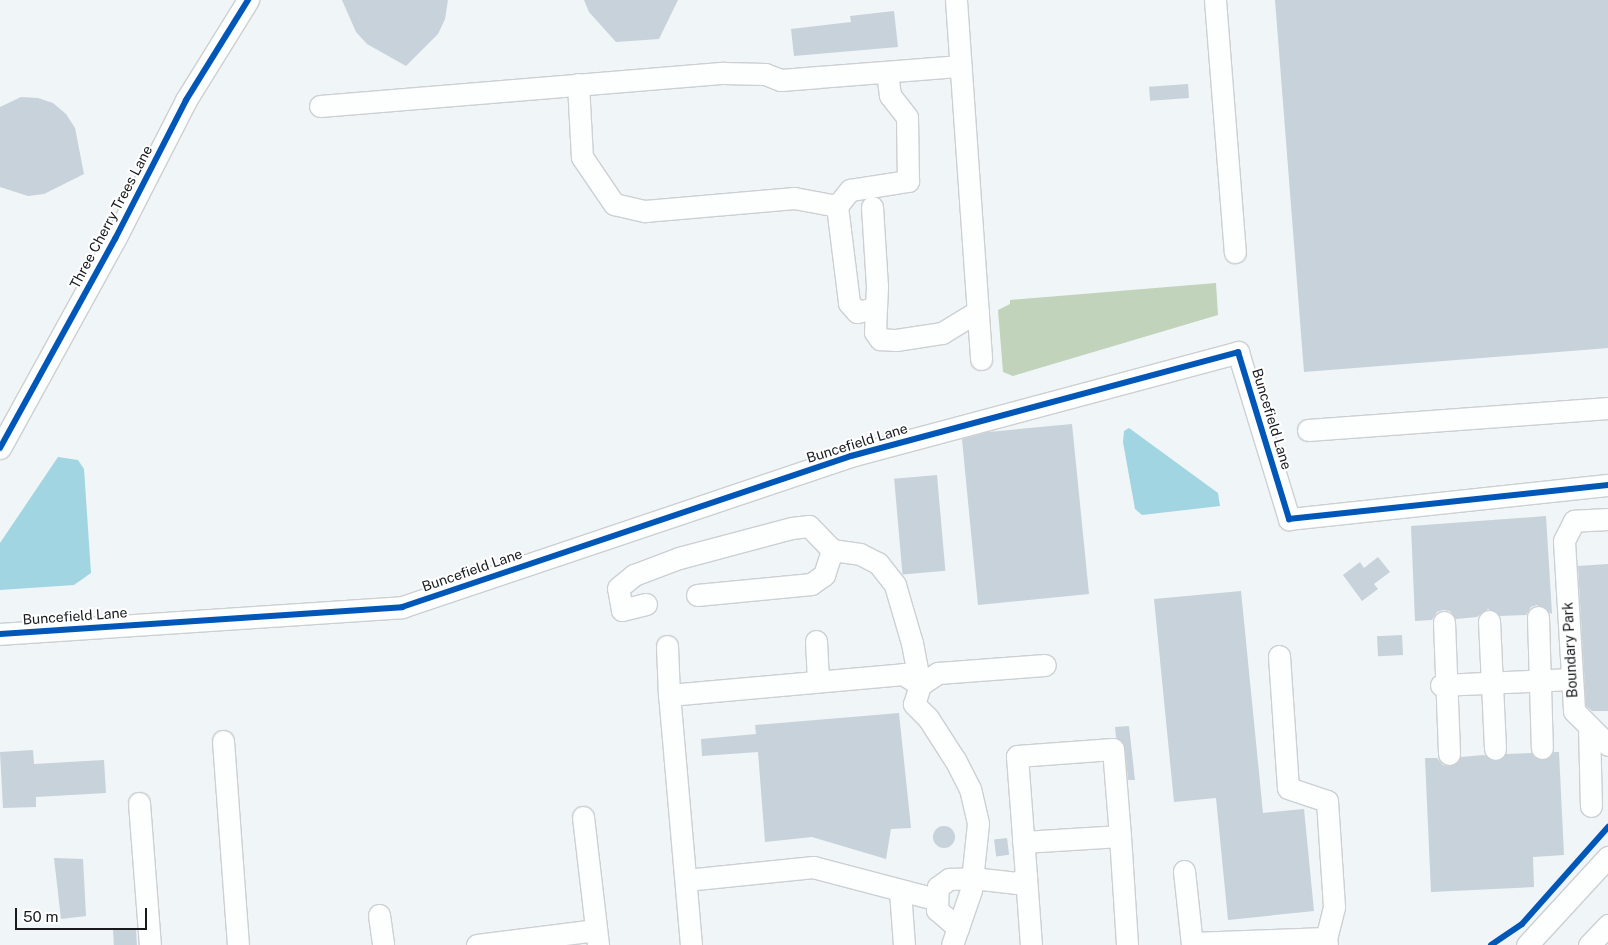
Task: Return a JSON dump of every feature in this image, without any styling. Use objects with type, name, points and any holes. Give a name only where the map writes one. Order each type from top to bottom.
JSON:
[{"type":"street","name":"Three Cherry Trees Lane","points":[[0,448],[115,239],[186,100],[248,0]]},
{"type":"street","points":[[956,0],[981,358]]},
{"type":"street","points":[[1215,0],[1235,252]]},
{"type":"street","points":[[320,106],[724,73],[765,74],[781,80],[960,66]]},
{"type":"street","points":[[875,308],[857,312],[849,303],[837,206],[850,190],[908,181],[907,117],[890,95],[887,72]]},
{"type":"street","points":[[578,84],[582,157],[614,204],[645,211],[794,198],[837,206]]},
{"type":"street","points":[[872,207],[875,332],[880,338],[889,341],[942,333],[978,311]]},
{"type":"street","name":"Buncefield Lane","points":[[0,634],[402,607],[851,456],[1238,352],[1289,519],[1608,485]]},
{"type":"street","points":[[1308,430],[1608,408]]},
{"type":"street","name":"Boundary Park","points":[[1608,519],[1574,521],[1564,541],[1574,711],[1608,745]]},
{"type":"street","points":[[646,604],[622,610],[618,588],[634,574],[727,544],[803,525],[809,526],[832,550],[860,554],[878,563],[894,585],[912,643],[920,686],[914,704],[928,718],[970,789],[978,823],[973,878],[955,937]]},
{"type":"street","points":[[697,595],[811,584],[824,575],[832,550]]},
{"type":"street","points":[[1538,617],[1542,748]]},
{"type":"street","points":[[1489,621],[1495,749]]},
{"type":"street","points":[[1444,622],[1444,685],[1449,754]]},
{"type":"street","points":[[816,641],[818,682]]},
{"type":"street","points":[[667,646],[669,695],[691,945]]},
{"type":"street","points":[[1184,871],[1192,944],[1327,941],[1334,907],[1328,801],[1288,788],[1279,656]]},
{"type":"street","points":[[920,686],[938,673],[1045,665]]},
{"type":"street","points":[[669,695],[903,674],[920,686]]},
{"type":"street","points":[[1444,685],[1572,679]]},
{"type":"street","points":[[1589,726],[1591,806]]},
{"type":"street","points":[[223,741],[238,945]]},
{"type":"street","points":[[1031,945],[1017,756],[1114,749],[1127,945]]},
{"type":"street","points":[[139,803],[150,945]]},
{"type":"street","points":[[477,945],[597,937],[583,817]]},
{"type":"street","points":[[1023,842],[1120,836]]},
{"type":"street","points":[[1526,945],[1608,857]]},
{"type":"street","points":[[686,880],[813,867],[935,899]]},
{"type":"street","points":[[955,937],[937,910],[935,899],[938,887],[949,879],[973,878],[1017,883],[1026,876]]},
{"type":"street","points":[[900,891],[904,945]]},
{"type":"street","points":[[378,915],[383,945]]},
{"type":"street","points":[[1589,945],[1608,925]]},
{"type":"green space","points":[[1216,283],[1218,315],[1013,376],[1003,372],[998,310],[1010,304],[1010,300]]},
{"type":"water","points":[[1129,428],[1218,493],[1220,506],[1142,515],[1135,509],[1123,442],[1124,431]]},
{"type":"water","points":[[58,457],[78,460],[84,469],[91,573],[74,585],[0,590],[0,543]]},
{"type":"building","points":[[342,0],[448,0],[445,19],[438,34],[406,66],[367,44],[356,32]]},
{"type":"building","points":[[584,0],[678,0],[659,39],[616,42],[589,12]]},
{"type":"building","points":[[1275,0],[1608,0],[1608,348],[1304,372]]},
{"type":"building","points":[[894,11],[898,47],[794,56],[791,29],[851,22],[850,16]]},
{"type":"building","points":[[1188,84],[1189,98],[1150,101],[1149,87]]},
{"type":"building","points":[[21,97],[38,98],[53,103],[66,114],[75,128],[84,174],[44,194],[28,196],[0,187],[0,107]]},
{"type":"building","points":[[1072,424],[1089,594],[978,605],[962,439],[988,432]]},
{"type":"building","points":[[937,475],[945,571],[903,574],[894,479]]},
{"type":"building","points":[[1546,516],[1552,614],[1537,605],[1531,607],[1526,615],[1500,616],[1488,609],[1477,617],[1456,619],[1450,611],[1443,610],[1437,612],[1432,620],[1415,621],[1411,526]]},
{"type":"building","points":[[1378,557],[1390,572],[1374,584],[1378,589],[1362,601],[1343,575],[1360,562],[1364,568]]},
{"type":"building","points":[[1608,564],[1608,711],[1592,711],[1586,706],[1578,566]]},
{"type":"building","points":[[1241,591],[1263,813],[1304,809],[1314,911],[1228,920],[1216,798],[1174,802],[1154,599]]},
{"type":"building","points":[[1402,635],[1403,655],[1378,656],[1377,636]]},
{"type":"building","points":[[899,713],[911,828],[891,829],[886,859],[812,837],[765,842],[758,752],[702,756],[701,739],[756,734],[755,725]]},
{"type":"building","points":[[1129,726],[1135,780],[1128,780],[1125,748],[1116,737],[1115,727]]},
{"type":"building","points":[[33,750],[34,764],[104,760],[106,793],[36,797],[36,807],[3,808],[0,752]]},
{"type":"building","points":[[1554,752],[1559,752],[1564,855],[1533,857],[1534,887],[1431,892],[1425,758],[1437,758],[1443,765],[1450,766],[1461,757],[1484,755],[1495,761],[1506,754],[1531,753],[1543,760]]},
{"type":"building","points":[[944,826],[952,829],[955,837],[952,845],[944,848],[936,845],[933,837],[936,829]]},
{"type":"building","points":[[1007,838],[1009,855],[996,856],[994,840]]},
{"type":"building","points":[[54,858],[83,859],[86,916],[61,919]]},
{"type":"building","points":[[136,928],[137,945],[114,945],[113,929]]},
{"type":"cycle path","points":[[0,448],[115,239],[186,100],[248,0]]},
{"type":"cycle path","points":[[0,634],[402,607],[851,456],[1238,352],[1289,519],[1608,485]]},
{"type":"cycle path","points":[[1491,945],[1522,924],[1608,827]]}]
